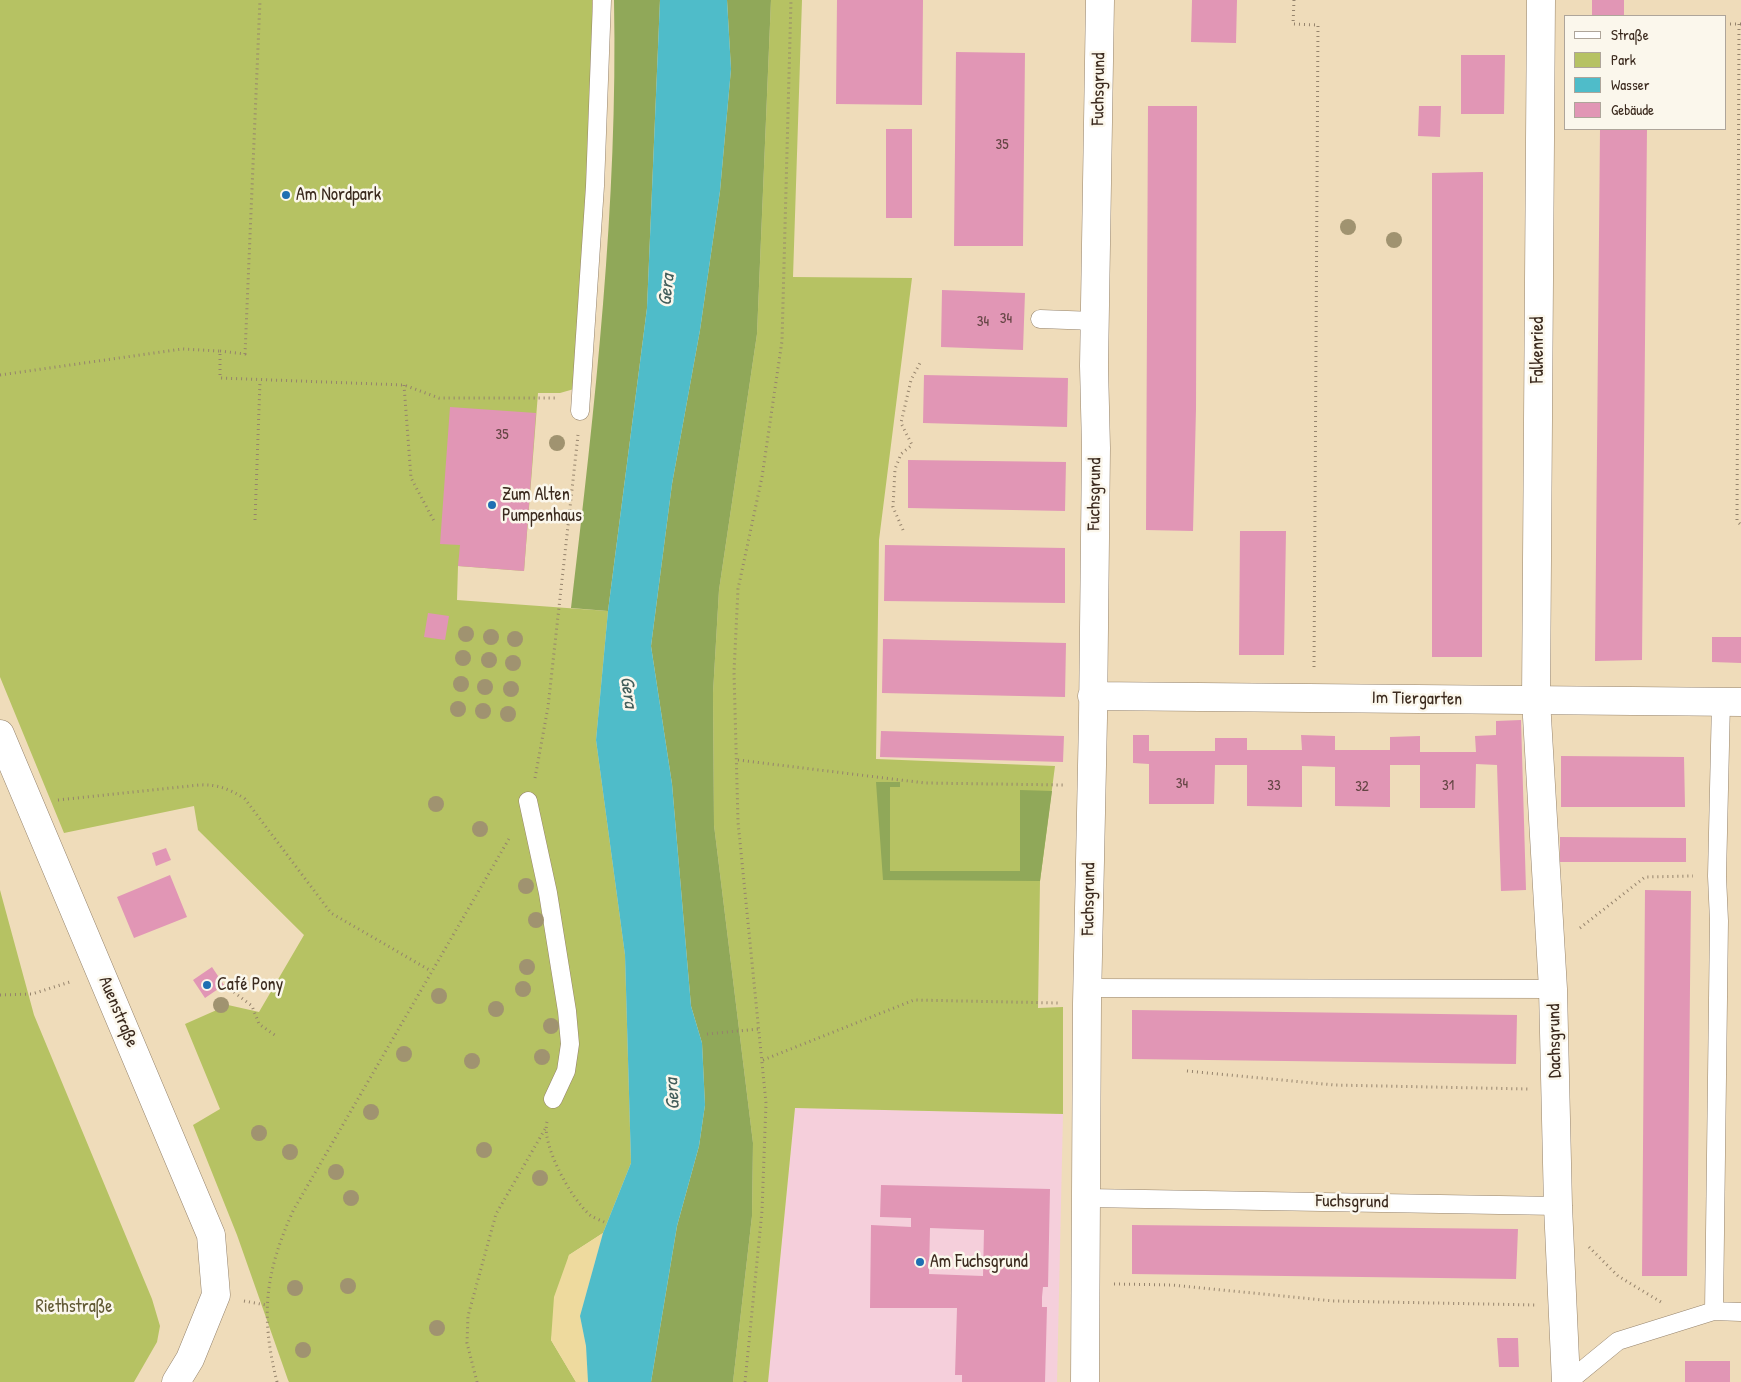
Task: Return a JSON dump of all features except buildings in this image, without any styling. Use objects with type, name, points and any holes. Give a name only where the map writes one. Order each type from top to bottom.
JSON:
[{"type":"street","name":"Fuchsgrund","points":[[1085,1382],[1087,996],[1092,786],[1096,457],[1095,321],[1100,0]]},
{"type":"street","name":"Falkenried","points":[[1536,700],[1541,0]]},
{"type":"street","name":"Im Tiergarten","points":[[1092,696],[1731,702]]},
{"type":"street","name":"Dachsgrund","points":[[1536,700],[1553,989],[1559,1212],[1567,1382]]},
{"type":"street","name":"Auenstraße","points":[[0,734],[102,972],[211,1235],[216,1295],[190,1359],[176,1382]]},
{"type":"lane","points":[[581,404],[595,186],[602,0]]},
{"type":"lane","points":[[1040,319],[1095,321]]},
{"type":"lane","points":[[1714,1311],[1717,876],[1731,702]]},
{"type":"lane","points":[[528,801],[548,893],[567,1011],[570,1044],[566,1071],[553,1099]]},
{"type":"lane","points":[[1087,996],[1553,989]]},
{"type":"lane","name":"Fuchsgrund","points":[[1086,1198],[1559,1212]]},
{"type":"lane","name":"Dachsgrund","points":[[1567,1382],[1618,1341],[1714,1311],[1741,1312]]},
{"type":"path","points":[[0,375],[182,349],[245,354],[260,0]]},
{"type":"path","points":[[745,1382],[762,1211],[766,1103],[738,822],[738,760],[734,672],[738,589],[762,477],[782,341],[791,0]]},
{"type":"path","points":[[1294,0],[1293,24],[1318,24],[1314,698]]},
{"type":"path","points":[[1726,24],[1740,24],[1737,521],[1741,525]]},
{"type":"path","points":[[220,352],[220,378],[404,385],[439,398],[581,404],[548,707],[537,770],[528,801],[511,835],[294,1209],[280,1240],[266,1305],[271,1358],[277,1382]]},
{"type":"path","points":[[903,530],[893,508],[895,469],[902,454],[912,445],[901,423],[911,380],[921,361]]},
{"type":"path","points":[[255,520],[260,381]]},
{"type":"path","points":[[404,385],[411,478],[434,521]]},
{"type":"path","points":[[738,760],[925,783],[1092,786]]},
{"type":"path","points":[[31,807],[54,800],[199,784],[211,784],[229,789],[245,800],[331,913],[431,971]]},
{"type":"path","points":[[1550,951],[1645,876],[1717,876]]},
{"type":"path","points":[[0,995],[32,994],[102,972]]},
{"type":"path","points":[[230,989],[252,1006],[259,1024],[276,1036]]},
{"type":"path","points":[[763,1060],[914,1000],[1087,996]]},
{"type":"path","points":[[707,1034],[759,1029]]},
{"type":"path","points":[[1188,1071],[1334,1085],[1480,1090],[1556,1089]]},
{"type":"path","points":[[477,1382],[467,1343],[468,1316],[496,1214],[545,1129],[553,1099]]},
{"type":"path","points":[[545,1129],[555,1162],[569,1189],[590,1215],[604,1222]]},
{"type":"path","points":[[1559,1212],[1618,1276],[1692,1319]]},
{"type":"path","points":[[1086,1284],[1172,1285],[1333,1301],[1476,1305],[1563,1305]]},
{"type":"shaded area","name":"Am Fuchsgrund","points":[[795,1108],[1063,1114],[1057,1382],[768,1382]]},
{"type":"green space","points":[[0,0],[592,0],[593,83],[574,389],[560,393],[538,393],[524,571],[458,566],[457,600],[608,611],[596,740],[625,955],[631,1163],[603,1233],[569,1255],[551,1340],[576,1382],[289,1382],[288,1380],[237,1235],[193,1125],[220,1109],[185,1024],[228,1005],[259,1012],[304,935],[198,830],[194,806],[64,833],[0,677]]},
{"type":"green space","points":[[614,0],[660,0],[647,308],[608,611],[571,608],[603,305],[612,153]]},
{"type":"green space","points":[[727,0],[771,0],[757,334],[719,590],[713,693],[714,825],[753,1143],[752,1216],[733,1382],[651,1382],[677,1226],[699,1146],[705,1105],[702,1043],[691,1006],[672,784],[651,646],[672,484],[700,330],[720,191],[731,69]]},
{"type":"green space","points":[[771,0],[802,0],[793,277],[912,278],[879,540],[876,759],[1055,766],[1040,881],[1038,1008],[1063,1007],[1063,1114],[795,1108],[768,1382],[733,1382],[752,1216],[753,1143],[714,825],[713,693],[719,590],[757,334]]},
{"type":"green space","points":[[876,782],[900,782],[900,787],[890,787],[890,871],[1020,871],[1020,790],[1052,791],[1040,881],[883,880]]},
{"type":"green space","name":"Riethstraße","points":[[0,890],[34,1015],[152,1299],[160,1326],[157,1342],[134,1382],[0,1382]]},
{"type":"sand","points":[[603,1233],[580,1316],[586,1346],[588,1382],[576,1382],[551,1340],[554,1297],[569,1255]]},
{"type":"water","name":"Gera","points":[[660,0],[727,0],[731,69],[720,191],[700,330],[672,484],[651,646],[672,784],[691,1006],[702,1043],[705,1105],[699,1146],[677,1226],[651,1382],[588,1382],[586,1346],[580,1316],[603,1233],[631,1163],[625,955],[596,740],[608,611],[647,308]]},
{"type":"place","name":"Am Nordpark","points":[[286,195]]},
{"type":"place","name":"Zum Alten Pumpenhaus","points":[[492,505]]},
{"type":"place","name":"Café Pony","points":[[207,985]]},
{"type":"place","name":"Am Fuchsgrund","points":[[920,1262]]}]
